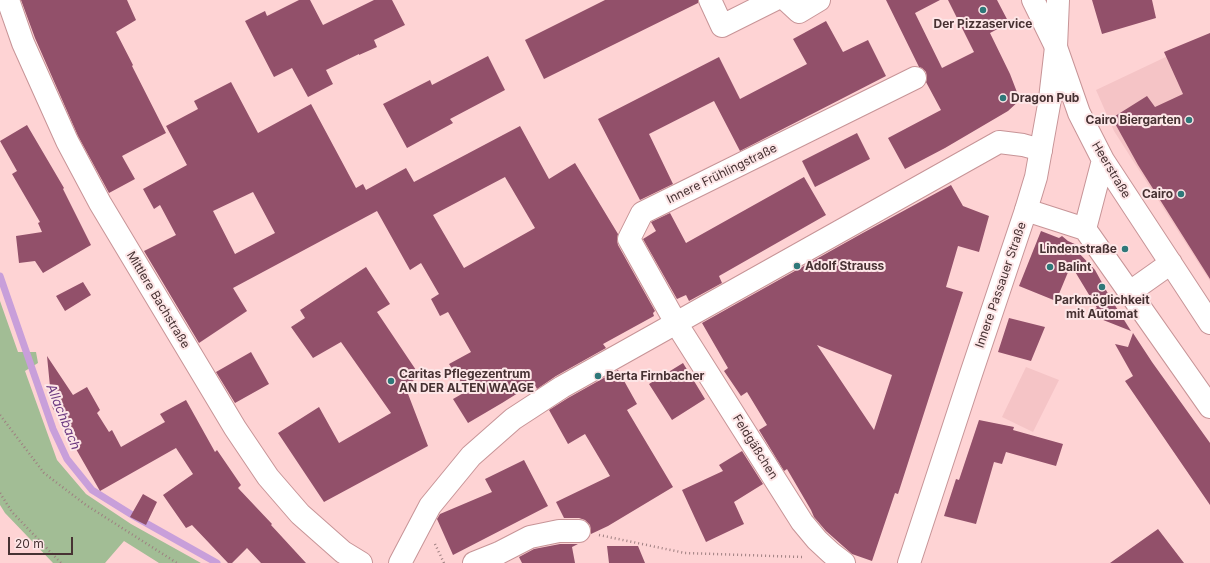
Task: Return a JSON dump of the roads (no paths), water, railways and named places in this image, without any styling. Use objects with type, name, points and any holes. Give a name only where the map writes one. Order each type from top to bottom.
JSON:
[{"type":"street","name":"Mittlere Bachstraße","points":[[8,0],[24,43],[67,140],[100,203],[235,428],[268,477],[300,514],[343,552],[360,563]]},
{"type":"street","points":[[710,0],[722,26],[774,0]]},
{"type":"street","points":[[786,0],[799,12],[819,0]]},
{"type":"street","points":[[1033,0],[1056,47]]},
{"type":"street","name":"Innere Passauer Straße","points":[[909,563],[1036,177],[1050,99],[1056,47],[1058,0]]},
{"type":"street","name":"Heerstraße","points":[[1056,47],[1079,113],[1103,160],[1210,323]]},
{"type":"street","name":"Innere Frühlingstraße","points":[[676,323],[629,240],[642,213],[915,78]]},
{"type":"street","points":[[400,563],[430,506],[471,456],[513,419],[562,387],[999,142],[1023,145],[1041,150]]},
{"type":"street","points":[[1085,229],[1103,160]]},
{"type":"street","points":[[1026,210],[1085,229],[1210,407]]},
{"type":"street","points":[[1130,292],[1172,264]]},
{"type":"street","name":"Feldgäßchen","points":[[676,323],[802,522],[817,540],[844,563]]},
{"type":"street","points":[[474,563],[530,537],[558,531],[579,531]]},
{"type":"waterway","name":"Allachbach","points":[[0,276],[53,429],[67,459],[92,490],[137,518],[217,563]]},
{"type":"place","name":"Der Pizzaservice","points":[[983,10]]},
{"type":"place","name":"Dragon Pub","points":[[1003,98]]},
{"type":"place","name":"Cairo Biergarten","points":[[1189,120]]},
{"type":"place","name":"Cairo","points":[[1181,194]]},
{"type":"place","name":"Lindenstraße","points":[[1125,249]]},
{"type":"place","name":"Adolf Strauss","points":[[797,266]]},
{"type":"place","name":"Balint","points":[[1050,267]]},
{"type":"place","name":"Parkmöglichkeit mit Automat","points":[[1102,287]]},
{"type":"place","name":"Berta Firnbacher","points":[[598,376]]},
{"type":"place","name":"Caritas Pflegezentrum AN DER ALTEN WAAGE","points":[[391,381]]}]
